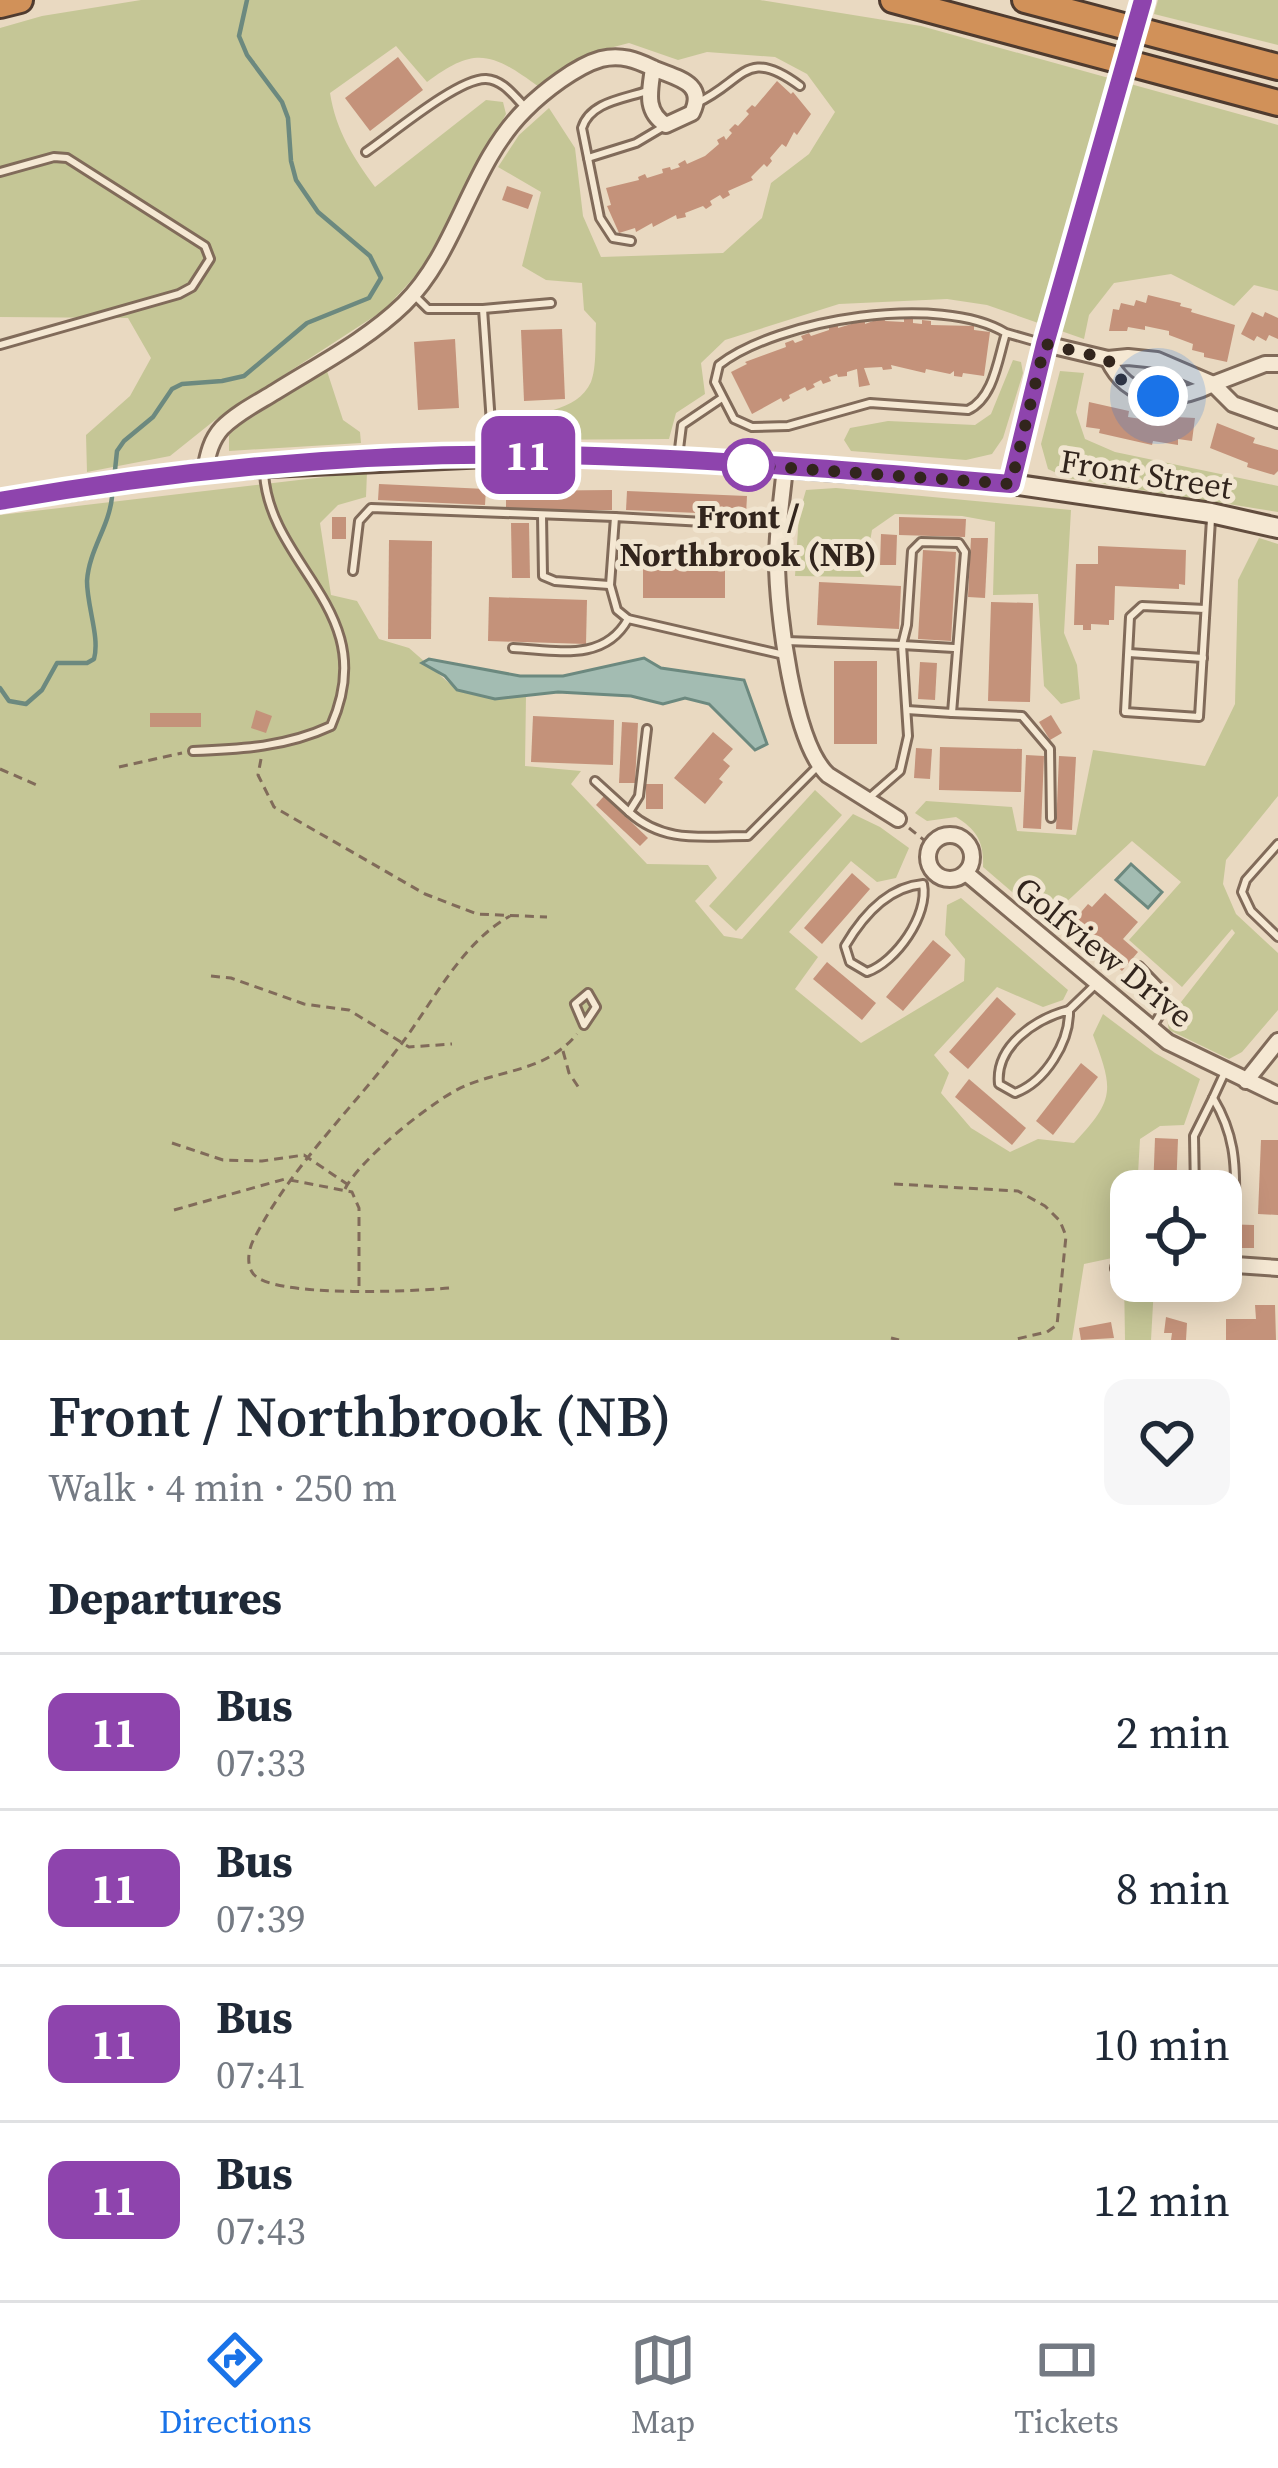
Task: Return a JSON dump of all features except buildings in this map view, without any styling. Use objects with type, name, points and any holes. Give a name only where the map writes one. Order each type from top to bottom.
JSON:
[{"type":"highway","points":[[0,5],[20,0]]},
{"type":"highway","points":[[893,0],[1278,103]]},
{"type":"highway","points":[[1025,0],[1278,68]]},
{"type":"main road","name":"Front Street","points":[[0,501],[205,470],[493,455],[677,459],[1011,484],[1278,527]]},
{"type":"street","points":[[205,470],[209,448],[235,417],[377,326],[425,280],[515,120],[526,109],[600,59],[636,58],[681,77],[694,88],[697,103],[692,113],[666,125],[655,118],[650,89],[653,68]]},
{"type":"street","points":[[1011,484],[1045,344],[1119,88]]},
{"type":"street","points":[[1045,344],[1108,359],[1157,360],[1213,383],[1233,404],[1278,420]]},
{"type":"street","points":[[1108,359],[1120,381],[1135,392],[1158,396],[1201,389],[1265,364],[1278,364]]},
{"type":"street","points":[[784,467],[777,562],[791,686],[818,766],[898,819]]},
{"type":"street","name":"Golfview Drive","points":[[928,878],[966,873],[973,860],[965,840],[944,836],[930,844]]},
{"type":"street","points":[[928,878],[930,844]]},
{"type":"street","name":"Golfview Drive","points":[[966,873],[1150,1029],[1278,1095]]},
{"type":"street","points":[[1246,1081],[1278,1042]]},
{"type":"street","points":[[1242,1265],[1278,1268]]},
{"type":"lane","points":[[697,103],[752,67],[780,70],[800,86]]},
{"type":"lane","points":[[365,152],[462,86],[485,79],[505,86],[526,109]]},
{"type":"lane","points":[[631,242],[613,238],[600,218],[582,128],[585,117],[598,107],[650,89]]},
{"type":"lane","points":[[586,159],[637,143],[666,125]]},
{"type":"lane","points":[[0,172],[54,157],[67,158],[205,246],[210,259],[193,286],[178,294],[0,345]]},
{"type":"lane","points":[[412,294],[428,309],[551,304]]},
{"type":"lane","points":[[483,309],[493,455]]},
{"type":"lane","points":[[1006,333],[987,394],[968,410],[870,403],[788,426],[752,427],[734,418],[715,382],[725,361],[797,331],[860,316],[952,314],[1045,344]]},
{"type":"lane","points":[[677,459],[682,425],[722,398]]},
{"type":"lane","points":[[193,751],[268,747],[332,726],[340,705],[341,638],[329,604],[274,518],[264,466]]},
{"type":"lane","points":[[353,571],[358,521],[371,508],[739,524]]},
{"type":"lane","points":[[1204,610],[1142,606],[1130,617],[1126,712],[1199,717],[1211,513]]},
{"type":"lane","points":[[542,515],[543,576],[610,585]]},
{"type":"lane","points":[[615,517],[610,585],[617,610],[628,619],[786,649],[955,648]]},
{"type":"lane","points":[[869,799],[900,771],[908,736],[902,645],[912,550],[921,542],[959,543],[964,552],[952,713]]},
{"type":"lane","points":[[513,648],[594,650],[620,635],[628,619]]},
{"type":"lane","points":[[1128,652],[1203,658]]},
{"type":"lane","points":[[906,710],[1022,716],[1050,749],[1051,818]]},
{"type":"lane","points":[[629,812],[639,796],[647,729]]},
{"type":"lane","points":[[595,781],[646,827],[670,837],[748,836],[818,766]]},
{"type":"lane","points":[[1278,844],[1246,880],[1242,892],[1251,911],[1278,937]]},
{"type":"lane","points":[[928,878],[921,911],[882,967],[867,972],[850,962],[845,946],[876,906],[928,878]]},
{"type":"lane","points":[[1138,966],[1165,993],[1165,1007],[1150,1029]]},
{"type":"lane","points":[[1069,1010],[1070,1024],[1060,1046],[1031,1087],[1015,1093],[999,1084],[998,1066],[1019,1038],[1052,1014],[1069,1010],[1096,984]]},
{"type":"lane","points":[[585,993],[594,998],[596,1007],[584,1025],[575,1004],[585,993]]},
{"type":"lane","points":[[1195,1170],[1194,1136],[1226,1072]]},
{"type":"lane","points":[[1213,1098],[1233,1138],[1235,1170]]},
{"type":"path","points":[[268,747],[258,775],[274,807],[425,894],[477,914],[547,916]]},
{"type":"path","points":[[119,766],[193,751]]},
{"type":"path","points":[[0,769],[39,786]]},
{"type":"path","points":[[898,819],[930,844]]},
{"type":"path","points":[[449,1288],[359,1290],[260,1282],[251,1271],[254,1238],[293,1179],[401,1045],[472,946],[510,916]]},
{"type":"path","points":[[212,976],[231,978],[304,1004],[349,1010],[401,1045],[452,1044]]},
{"type":"path","points":[[346,1187],[374,1154],[445,1095],[531,1067],[563,1050],[584,1025]]},
{"type":"path","points":[[563,1050],[569,1073],[581,1091]]},
{"type":"path","points":[[172,1143],[223,1160],[310,1157],[355,1195],[359,1290]]},
{"type":"path","points":[[174,1210],[266,1182],[293,1179],[346,1187]]},
{"type":"path","points":[[894,1184],[1018,1191],[1060,1221],[1066,1247],[1057,1325],[1012,1340]]},
{"type":"path","points":[[891,1338],[899,1340]]},
{"type":"green space","points":[[141,0],[760,0],[921,26],[1278,125],[1278,291],[1254,285],[1234,306],[1171,274],[1114,283],[1089,315],[1084,339],[987,305],[947,299],[839,304],[725,340],[701,363],[705,394],[676,413],[669,439],[509,440],[505,425],[564,406],[584,393],[593,376],[596,323],[584,310],[582,283],[546,280],[522,266],[541,192],[498,167],[519,135],[549,108],[575,148],[583,216],[601,257],[723,253],[762,218],[771,183],[809,154],[835,112],[807,74],[775,57],[707,52],[678,60],[629,43],[587,54],[539,87],[509,67],[484,58],[459,62],[427,82],[396,46],[330,93],[346,143],[375,187],[486,100],[503,102],[506,114],[421,270],[384,310],[215,420],[170,456],[87,472],[86,435],[130,396],[151,358],[128,318],[0,317],[0,28]]},
{"type":"green space","points":[[1158,0],[1278,0],[1278,45],[1154,14]]},
{"type":"green space","points":[[1013,360],[1021,362],[1023,373],[1003,438],[992,454],[966,460],[851,451],[844,440],[850,428],[888,421],[975,425],[991,414]]},
{"type":"green space","points":[[327,371],[343,420],[360,432],[361,443],[229,451],[229,435],[240,425]]},
{"type":"green space","points":[[1060,371],[1084,373],[1076,412],[1085,439],[1115,452],[1278,486],[1278,512],[1067,478],[1048,469],[1041,444]]},
{"type":"green space","points":[[367,472],[366,497],[338,505],[320,523],[331,595],[357,601],[379,639],[409,648],[457,690],[495,699],[526,695],[525,766],[581,771],[571,784],[647,864],[708,865],[717,878],[695,901],[724,936],[742,939],[853,814],[909,848],[896,878],[877,882],[851,861],[789,932],[818,957],[795,989],[861,1043],[964,981],[965,959],[945,935],[947,905],[961,898],[1068,990],[1063,1000],[1043,1007],[997,987],[934,1055],[949,1073],[941,1093],[971,1128],[1010,1152],[1038,1139],[1074,1143],[1098,1115],[1107,1093],[1093,1035],[1103,1014],[1200,1079],[1184,1125],[1160,1126],[1140,1139],[1138,1170],[1110,1170],[1110,1258],[1084,1264],[1072,1340],[0,1340],[0,515]]},
{"type":"green space","points":[[836,488],[1071,510],[1064,633],[1077,665],[1080,699],[1061,704],[1044,686],[1038,594],[993,595],[995,522],[895,514],[872,530],[864,577],[795,576],[799,514],[806,490]]},
{"type":"green space","points":[[1259,538],[1278,544],[1278,796],[1226,860],[1223,884],[1236,914],[1278,953],[1278,1010],[1242,1052],[1229,1059],[1169,1030],[1167,1020],[1235,933],[1232,929],[1182,987],[1129,940],[1181,882],[1132,841],[1046,921],[983,867],[978,838],[969,827],[956,817],[927,821],[915,813],[926,801],[1012,807],[1017,831],[1076,835],[1093,750],[1205,766],[1235,704],[1238,580]]},
{"type":"green space","points":[[815,790],[842,815],[736,931],[709,906]]},
{"type":"green space","points":[[1124,1302],[1153,1302],[1151,1340],[1125,1340]]},
{"type":"shaded area","points":[[644,658],[661,668],[744,680],[767,744],[755,750],[709,704],[685,698],[663,704],[631,696],[558,692],[495,699],[457,690],[445,676],[422,663],[429,659],[520,676],[563,676]]},
{"type":"shaded area","points":[[1131,864],[1162,892],[1148,908],[1116,880]]},
{"type":"waterway","points":[[115,470],[117,451],[124,441],[153,417],[172,389],[244,376],[307,323],[369,298],[381,278],[370,256],[318,212],[296,180],[282,102],[247,55],[239,36],[247,0]]},
{"type":"waterway","points":[[0,688],[9,701],[26,704],[42,690],[57,663],[94,659],[87,581],[112,497]]},
{"type":"tunnel","points":[[1119,88],[1142,3]]},
{"type":"bus line","name":"11","points":[[0,501],[205,470],[551,454],[1011,484],[1045,344],[1143,0]]},
{"type":"place","name":"Front / Northbrook (NB)","points":[[748,465]]},
{"type":"route","points":[[748,465],[1011,484],[1045,344],[1108,359],[1120,381],[1135,392],[1158,396]]}]
